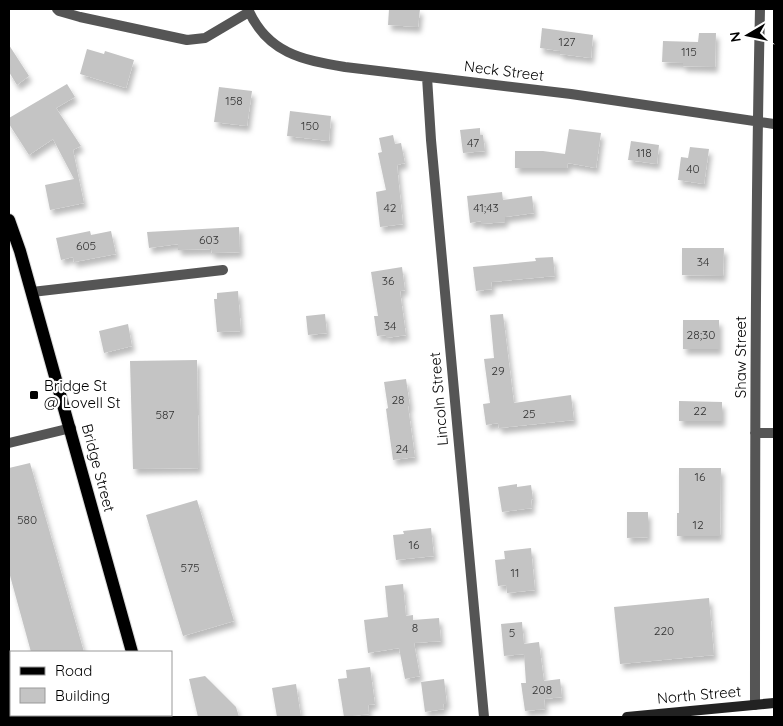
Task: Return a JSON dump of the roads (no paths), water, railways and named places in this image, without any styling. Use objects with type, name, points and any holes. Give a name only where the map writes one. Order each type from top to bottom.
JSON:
[{"type":"main road","name":"Bridge Street","points":[[9,220],[32,292],[132,651]]},
{"type":"street","name":"Neck Street","points":[[57,9],[80,17],[187,40],[205,38],[248,11],[261,32],[277,47],[313,62],[571,94],[774,124]]},
{"type":"street","name":"Shaw Street","points":[[755,705],[755,433],[760,9]]},
{"type":"street","name":"Lincoln Street","points":[[427,77],[431,140],[484,717]]},
{"type":"street","points":[[32,292],[223,270]]},
{"type":"street","points":[[9,443],[70,428]]},
{"type":"street","points":[[755,433],[774,433]]},
{"type":"street","name":"North Street","points":[[627,717],[774,703]]},
{"type":"place","name":"Bridge St @ Lovell St","points":[[34,395]]}]
